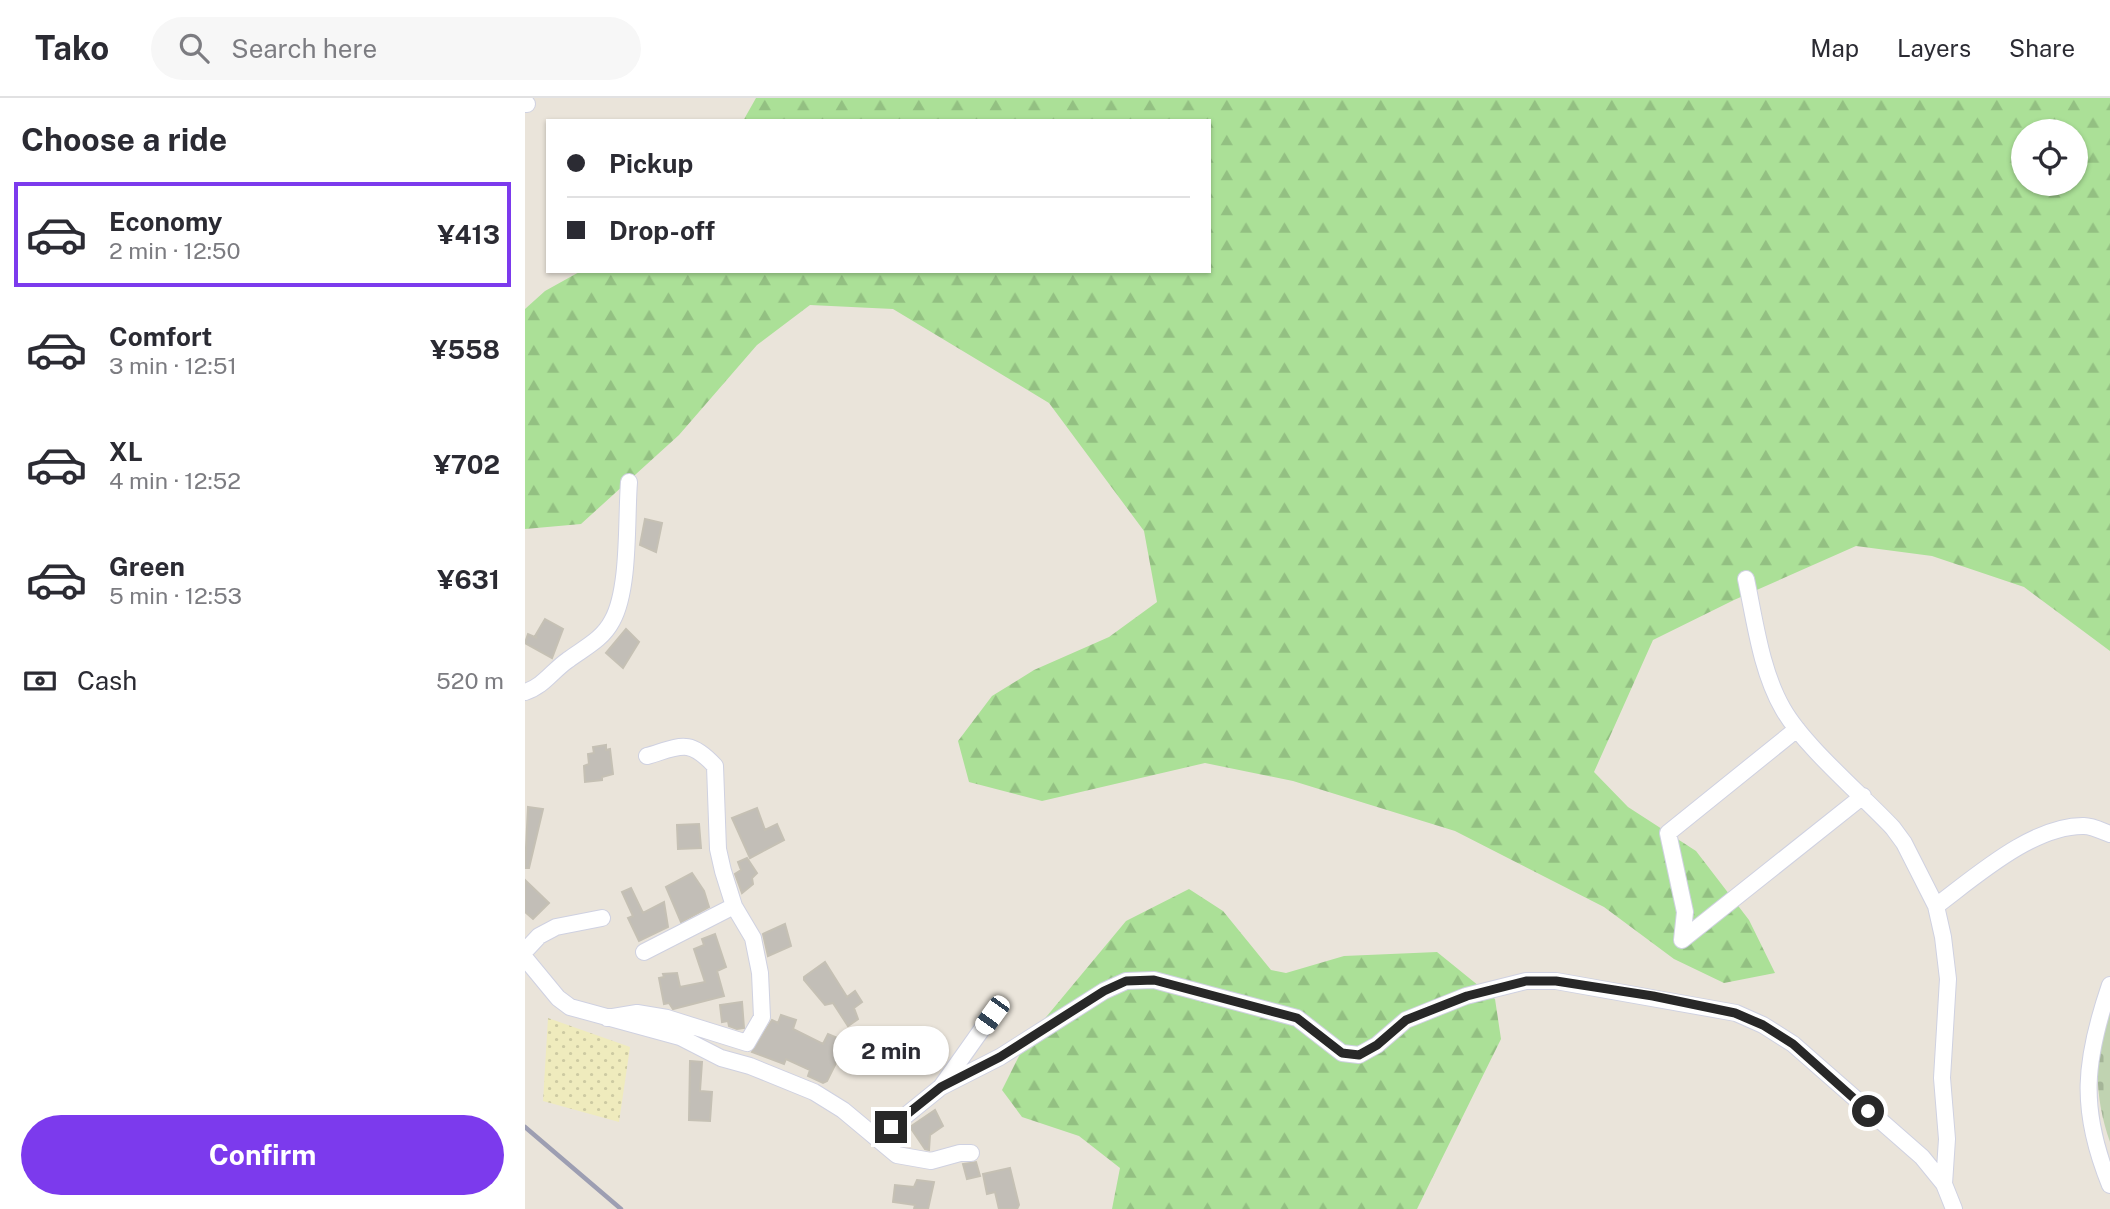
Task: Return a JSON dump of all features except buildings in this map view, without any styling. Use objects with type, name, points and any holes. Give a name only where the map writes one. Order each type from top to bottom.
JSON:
[{"type":"street","points":[[525,692],[541,685],[566,660],[597,640],[613,620],[629,538],[629,482]]},
{"type":"street","points":[[1746,579],[1773,689],[1797,729],[1905,843],[1936,906],[1948,979],[1942,1078],[1947,1139],[1944,1184]]},
{"type":"street","points":[[1797,729],[1668,833],[1685,912],[1682,940],[1863,796]]},
{"type":"street","points":[[607,1018],[637,1013],[667,1018],[747,1043],[762,1017],[760,973],[753,938],[734,906],[718,849],[715,766],[699,749],[683,746],[647,756]]},
{"type":"street","points":[[1936,906],[1998,860],[2029,842],[2060,829],[2086,825],[2110,834]]},
{"type":"street","points":[[644,952],[734,906]]},
{"type":"street","points":[[525,951],[538,936],[556,927],[602,918]]},
{"type":"street","points":[[525,958],[558,998],[570,1007],[680,1037],[721,1058],[750,1066],[814,1092],[897,1155],[931,1161],[960,1153],[971,1153]]},
{"type":"street","points":[[878,1138],[941,1087],[1000,1057],[1104,991],[1126,981],[1154,980],[1297,1018],[1342,1053],[1359,1055],[1377,1045],[1406,1020],[1467,996],[1526,981],[1556,981],[1735,1013],[1763,1025],[1793,1044],[1922,1157],[1944,1184],[1954,1209]]},
{"type":"street","points":[[2110,985],[2091,1045],[2086,1097],[2095,1147],[2110,1185]]},
{"type":"street","points":[[941,1087],[992,1015]]},
{"type":"green space","points":[[756,98],[2110,98],[2110,651],[2024,587],[1932,556],[1856,546],[1734,600],[1653,640],[1594,772],[1628,807],[1696,851],[1749,920],[1775,973],[1724,983],[1674,959],[1604,907],[1455,831],[1293,781],[1205,763],[1042,801],[969,782],[958,741],[992,696],[1034,670],[1109,637],[1157,602],[1144,531],[1049,403],[893,309],[810,305],[757,345],[679,435],[581,524],[525,529],[525,309],[545,291],[577,273],[1211,273],[1211,119],[744,119]]},
{"type":"green space","points":[[1189,889],[1223,911],[1271,970],[1286,973],[1344,956],[1437,952],[1495,999],[1501,1039],[1417,1209],[1112,1209],[1120,1168],[1079,1136],[1022,1117],[1002,1090],[1027,1040],[1126,921]]},
{"type":"green space","points":[[2110,1009],[2110,1142],[2101,1109],[2098,1058]]},
{"type":"sand","points":[[548,1018],[630,1047],[619,1122],[543,1101]]},
{"type":"railway","points":[[525,1127],[621,1209]]},
{"type":"route","points":[[891,1127],[941,1087],[1000,1057],[1104,991],[1126,981],[1154,980],[1297,1018],[1342,1053],[1359,1055],[1377,1045],[1406,1020],[1467,996],[1526,981],[1556,981],[1653,996],[1735,1013],[1763,1025],[1793,1044],[1868,1111]]}]
